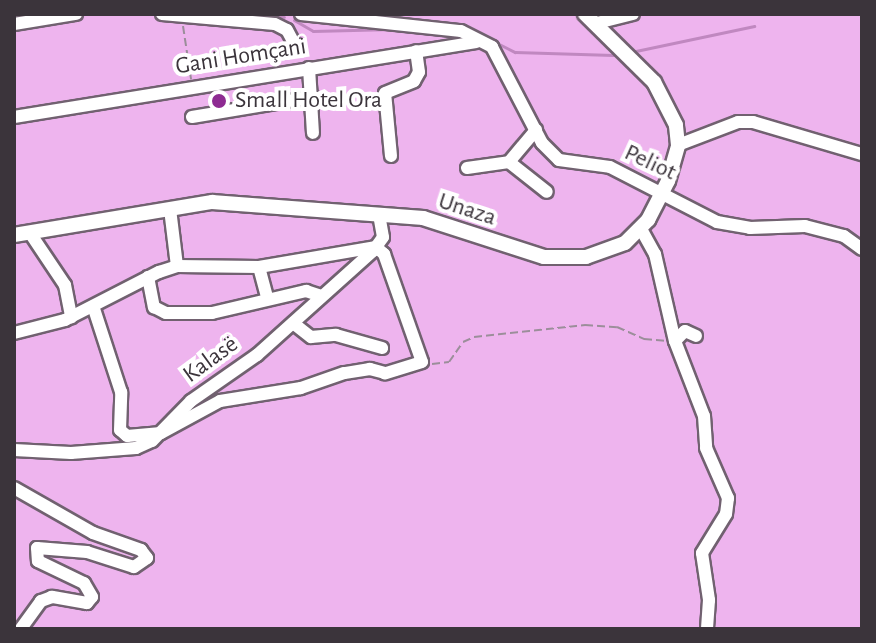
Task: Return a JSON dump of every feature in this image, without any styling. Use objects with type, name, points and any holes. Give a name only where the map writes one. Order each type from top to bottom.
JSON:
[{"type":"main road","points":[[595,17],[661,92],[670,106],[678,145]]},
{"type":"main road","name":"Unaza","points":[[14,235],[212,202],[434,220],[544,257],[586,257],[625,243],[641,229],[662,192],[678,145]]},
{"type":"street","points":[[14,24],[76,14]]},
{"type":"street","points":[[162,14],[284,29],[294,43]]},
{"type":"street","points":[[284,29],[288,14]]},
{"type":"street","name":"Peliot","points":[[301,14],[349,22],[441,26],[492,47],[536,130],[559,160],[610,167],[717,222],[750,228],[805,226],[844,236],[862,249]]},
{"type":"street","points":[[595,17],[633,14]]},
{"type":"street","name":"Gani Homçani","points":[[14,117],[476,42]]},
{"type":"street","points":[[391,156],[385,93],[414,81],[419,72],[416,51]]},
{"type":"street","points":[[309,68],[313,133]]},
{"type":"street","points":[[192,117],[313,97]]},
{"type":"street","points":[[678,145],[738,122],[753,122],[862,154]]},
{"type":"street","points":[[467,168],[509,162],[536,130]]},
{"type":"street","points":[[509,162],[547,192]]},
{"type":"street","points":[[170,209],[177,266]]},
{"type":"street","points":[[376,247],[384,231],[379,214]]},
{"type":"street","points":[[641,229],[655,254],[675,341],[704,416],[706,448],[728,498],[726,514],[702,553],[709,600],[707,629]]},
{"type":"street","points":[[30,233],[65,285],[71,317]]},
{"type":"street","points":[[14,333],[71,317],[148,277],[177,266],[259,267],[376,247]]},
{"type":"street","points":[[93,306],[121,392],[122,434],[161,433],[220,401],[301,388],[344,373],[370,369],[385,373],[422,362],[384,254],[376,247]]},
{"type":"street","name":"Kalasë","points":[[14,450],[71,453],[136,448],[161,433],[191,401],[293,323],[376,247]]},
{"type":"street","points":[[259,267],[267,297]]},
{"type":"street","points":[[148,277],[161,313],[212,313],[267,297],[306,291],[321,296]]},
{"type":"street","points":[[293,323],[311,337],[336,335],[382,348]]},
{"type":"street","points":[[675,341],[685,331],[696,336]]},
{"type":"street","points":[[14,488],[93,533],[141,550],[147,558],[134,567],[87,552],[41,546],[35,553],[38,561],[84,583],[92,597],[87,603],[47,598],[27,613],[21,629]]},
{"type":"path","points":[[181,15],[192,87]]},
{"type":"path","points":[[422,362],[449,362],[463,342],[474,337],[585,325],[675,341]]},
{"type":"shaded area","points":[[14,14],[862,14],[862,629],[14,629]]},
{"type":"waterway","points":[[251,14],[284,17]]},
{"type":"waterway","points":[[294,20],[313,31],[393,29]]},
{"type":"waterway","points":[[631,52],[754,26]]},
{"type":"waterway","points":[[497,43],[515,52],[613,55]]},
{"type":"place","name":"Small Hotel Ora","points":[[219,101]]}]
